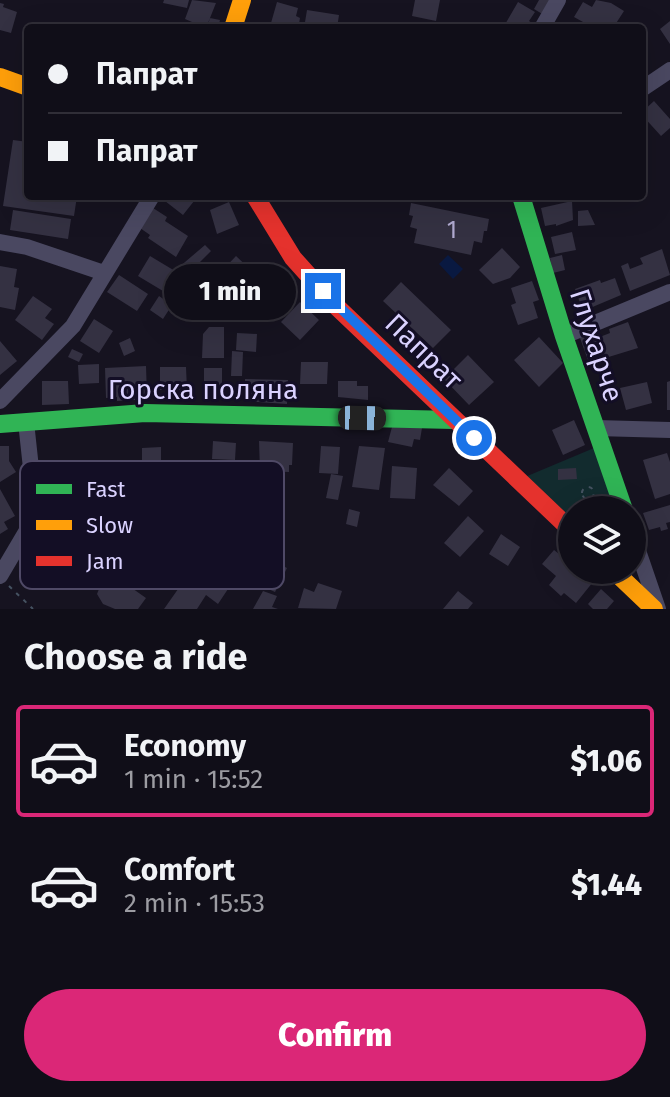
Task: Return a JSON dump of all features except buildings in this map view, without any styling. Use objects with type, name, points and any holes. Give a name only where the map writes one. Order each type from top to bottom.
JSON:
[{"type":"street","points":[[234,24],[242,0]]},
{"type":"street","points":[[544,24],[558,0]]},
{"type":"street","points":[[646,86],[670,70]]},
{"type":"street","points":[[0,77],[24,86]]},
{"type":"street","points":[[0,401],[73,326],[150,200]]},
{"type":"street","name":"Папрат","points":[[257,200],[293,258],[337,307],[558,518]]},
{"type":"street","name":"Глухарче","points":[[522,200],[564,336],[619,496]]},
{"type":"street","points":[[0,242],[27,247],[104,273]]},
{"type":"street","points":[[564,336],[670,292]]},
{"type":"street","name":"Горска поляна","points":[[0,424],[145,413],[454,420]]},
{"type":"street","points":[[26,422],[30,461]]},
{"type":"street","points":[[596,428],[670,430]]},
{"type":"street","points":[[4,581],[20,547]]},
{"type":"street","points":[[646,577],[656,609]]},
{"type":"street","points":[[628,584],[656,609]]},
{"type":"path","points":[[4,581],[33,609]]},
{"type":"green space","points":[[594,448],[612,496],[558,496],[558,509],[525,477]]},
{"type":"water","points":[[448,255],[463,269],[453,279],[439,264]]},
{"type":"traffic: fast","points":[[522,200],[564,336],[619,496]]},
{"type":"traffic: fast","points":[[0,424],[145,413],[454,420]]},
{"type":"traffic: slow","points":[[234,24],[242,0]]},
{"type":"traffic: slow","points":[[0,77],[24,86]]},
{"type":"traffic: slow","points":[[628,584],[654,609]]},
{"type":"traffic: jam","points":[[257,200],[293,258],[337,307],[558,518]]},
{"type":"route","points":[[323,291],[474,438]]}]
